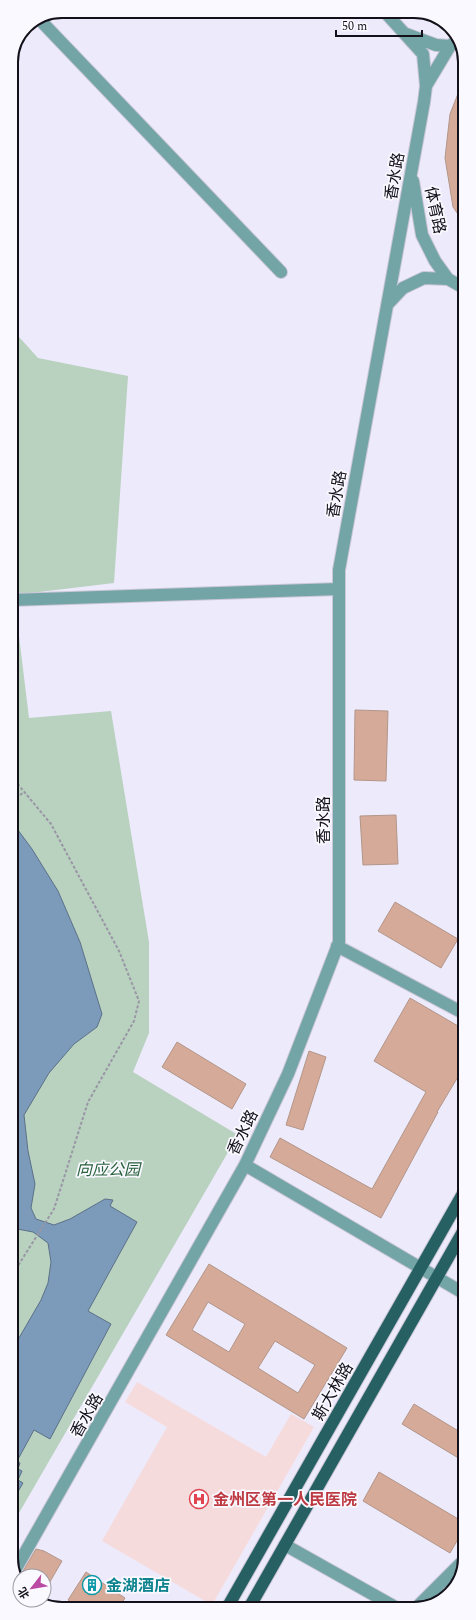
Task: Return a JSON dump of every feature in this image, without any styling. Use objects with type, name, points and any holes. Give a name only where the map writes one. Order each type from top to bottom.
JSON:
[{"type":"main road","name":"斯大林路","points":[[230,1602],[458,1202]]},
{"type":"main road","points":[[252,1602],[458,1240]]},
{"type":"street","name":"香水路","points":[[19,1564],[244,1165],[288,1074],[339,942],[338,570],[426,86],[423,54],[390,18]]},
{"type":"street","points":[[42,22],[281,272]]},
{"type":"street","points":[[405,34],[436,45],[453,43]]},
{"type":"street","points":[[426,86],[453,43]]},
{"type":"street","name":"体育路","points":[[411,172],[422,235],[435,261],[448,278],[458,284]]},
{"type":"street","points":[[387,305],[403,288],[424,278],[448,278]]},
{"type":"street","points":[[18,600],[339,589]]},
{"type":"street","points":[[337,946],[458,1010]]},
{"type":"street","points":[[244,1165],[458,1290]]},
{"type":"street","points":[[285,1545],[386,1602]]},
{"type":"street","points":[[423,1601],[457,1567]]},
{"type":"path","points":[[18,784],[51,824],[119,951],[139,1001],[134,1021],[88,1102],[54,1209],[18,1266]]},
{"type":"path","points":[[18,796],[24,792]]},
{"type":"shaded area","name":"金州区第一人民医院","points":[[137,1382],[266,1457],[291,1414],[314,1427],[214,1602],[207,1602],[102,1541],[167,1427],[125,1402]]},
{"type":"green space","name":"向应公园","points":[[18,336],[38,358],[128,376],[114,583],[18,595]]},
{"type":"green space","name":"向应公园","points":[[18,628],[29,718],[111,711],[149,942],[149,1033],[133,1072],[238,1135],[18,1515]]},
{"type":"water","points":[[18,830],[32,849],[58,891],[80,942],[102,1014],[97,1027],[74,1044],[49,1073],[24,1115],[28,1151],[35,1184],[31,1208],[36,1219],[54,1225],[70,1219],[105,1199],[113,1200],[110,1206],[137,1222],[88,1311],[111,1324],[50,1439],[34,1430],[18,1459],[18,1340],[41,1300],[48,1283],[51,1262],[48,1243],[33,1232],[18,1229]]},
{"type":"water","points":[[18,1469],[22,1471],[18,1480]]},
{"type":"water","points":[[18,1480],[23,1483],[18,1492]]},
{"type":"building","points":[[458,94],[458,214],[453,207],[445,158],[450,114]]},
{"type":"building","points":[[355,710],[388,711],[386,781],[354,780]]},
{"type":"building","points":[[396,815],[398,864],[363,865],[360,816]]},
{"type":"building","points":[[395,902],[458,939],[441,968],[378,931]]},
{"type":"building","points":[[410,998],[458,1026],[458,1077],[437,1112],[381,1218],[270,1157],[280,1138],[372,1189],[426,1092],[374,1061]]},
{"type":"building","points":[[177,1042],[246,1084],[232,1109],[162,1067]]},
{"type":"building","points":[[309,1051],[326,1057],[303,1130],[286,1125]]},
{"type":"building","points":[[209,1264],[347,1348],[304,1419],[166,1335]],"holes":[[[208,1302],[245,1324],[229,1352],[192,1330]],[[275,1341],[315,1365],[298,1393],[258,1368]]]},
{"type":"building","points":[[414,1404],[458,1431],[458,1458],[402,1424]]},
{"type":"building","points":[[379,1472],[458,1519],[458,1539],[450,1553],[363,1501]]},
{"type":"building","points":[[36,1549],[44,1551],[62,1561],[52,1578],[52,1568],[25,1568]]},
{"type":"building","name":"金湖酒店","points":[[86,1572],[125,1598],[122,1602],[71,1602],[68,1600]]},
{"type":"place","name":"金州区第一人民医院","points":[[199,1499]]},
{"type":"place","name":"金湖酒店","points":[[92,1585]]}]
